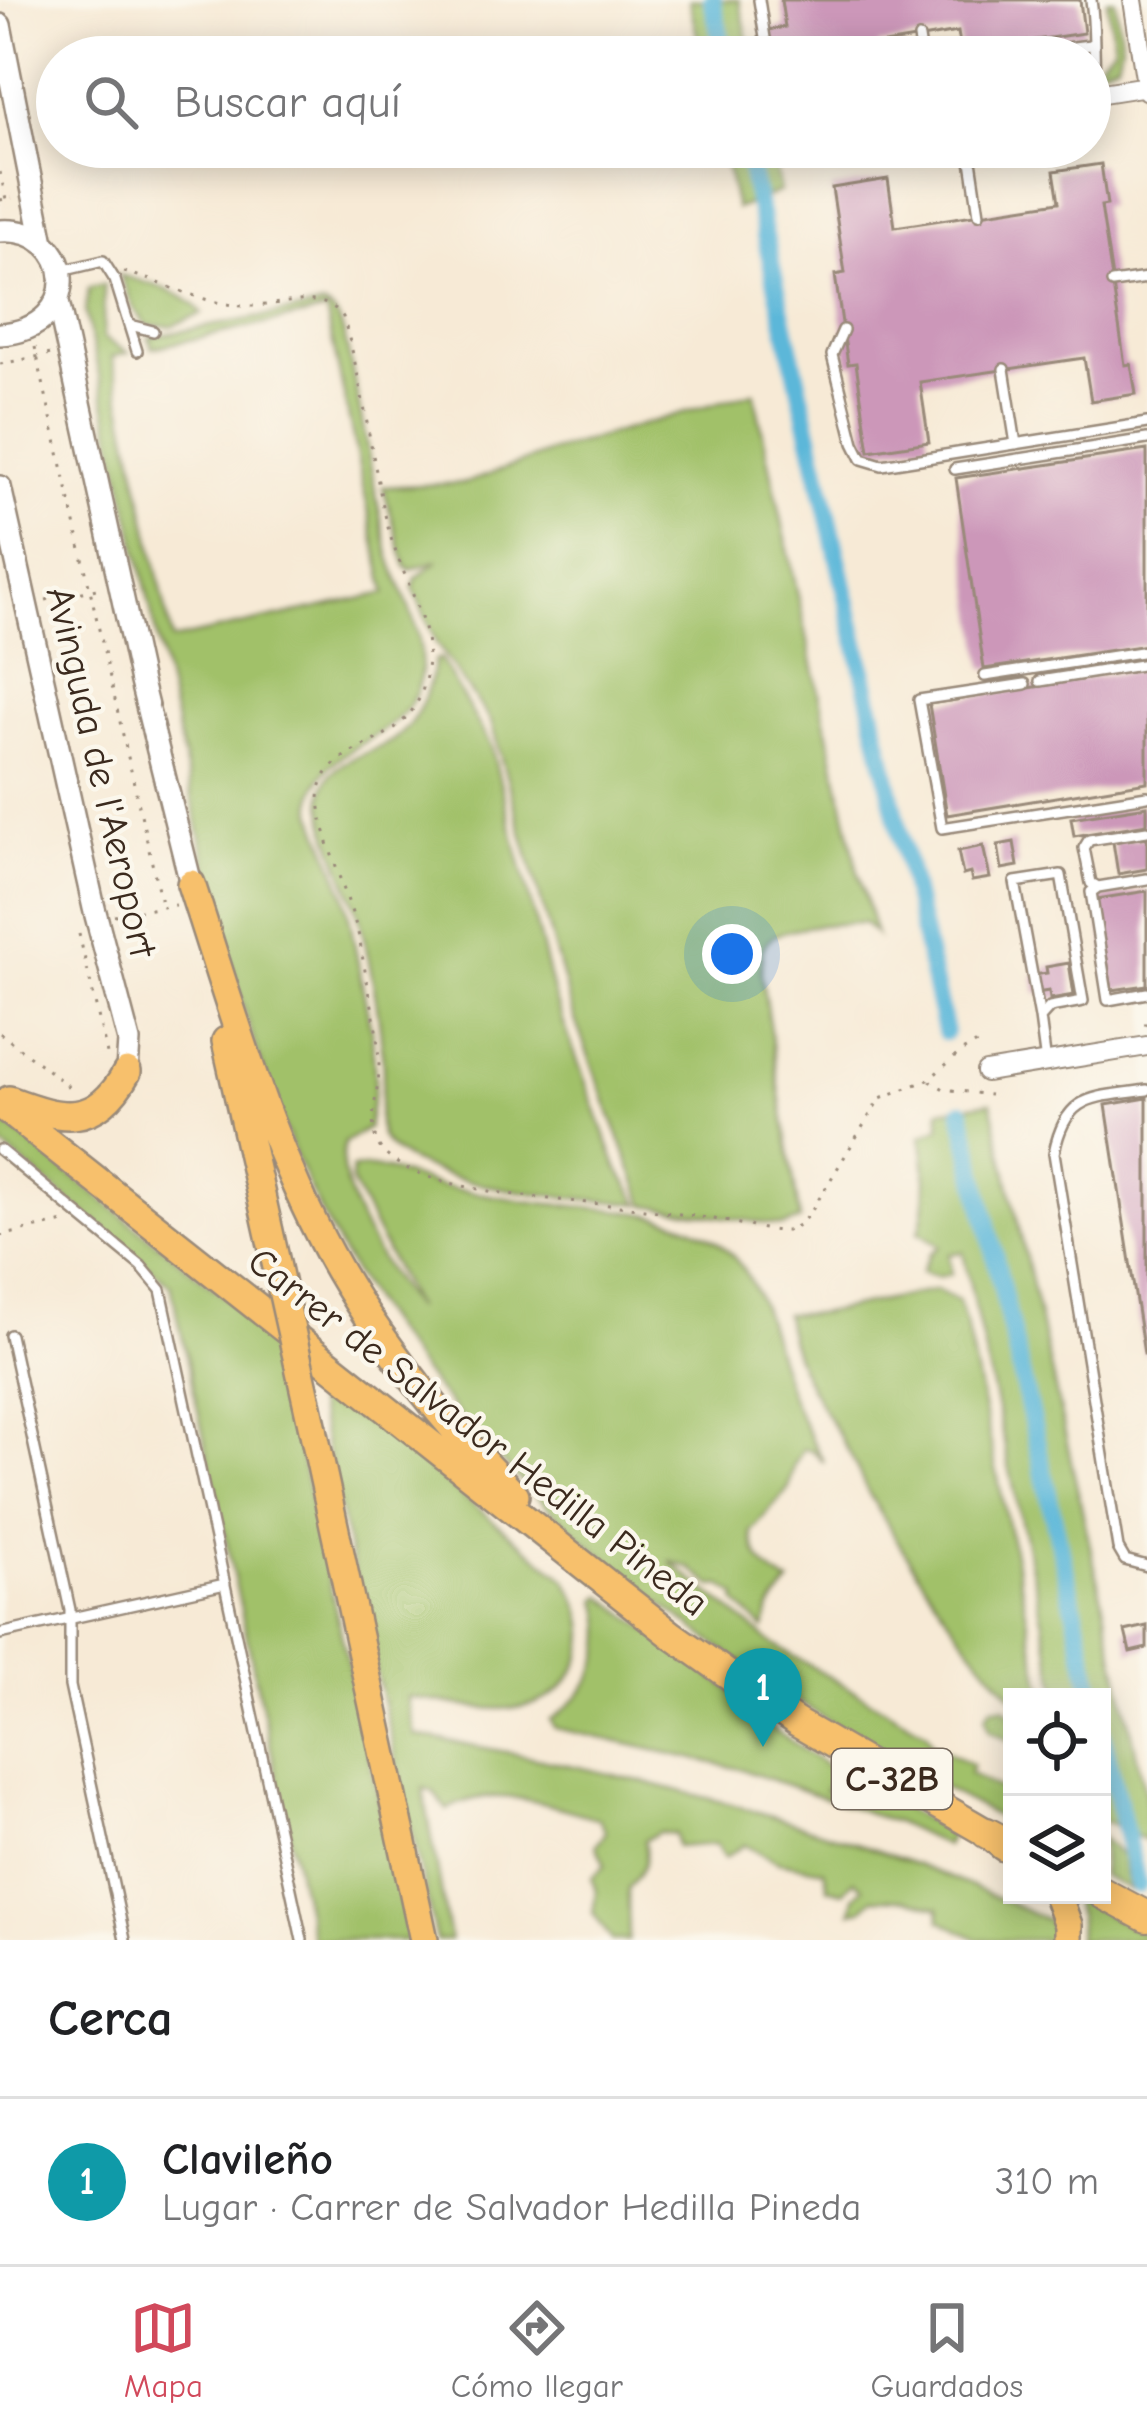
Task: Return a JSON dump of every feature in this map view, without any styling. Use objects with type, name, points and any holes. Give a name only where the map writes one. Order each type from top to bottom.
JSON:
[{"type":"highway","points":[[1111,1898],[1147,1917]]},
{"type":"main road","points":[[191,884],[424,1940]]},
{"type":"main road","points":[[191,884],[277,1140],[331,1256],[372,1323],[444,1414],[502,1481],[599,1578]]},
{"type":"main road","points":[[0,1100],[42,1113],[85,1113],[106,1101],[127,1072]]},
{"type":"main road","name":"Carrer de Salvador Hedilla Pineda","points":[[0,1100],[599,1578],[797,1723],[1003,1843]]},
{"type":"main road","points":[[1060,1904],[1068,1940]]},
{"type":"street","points":[[1111,92],[1147,88],[1133,0]]},
{"type":"street","points":[[0,25],[43,243],[62,271]]},
{"type":"street","points":[[0,231],[12,230],[43,243]]},
{"type":"street","name":"Avinguda de l'Aeroport","points":[[62,271],[58,302],[68,350],[191,884]]},
{"type":"street","points":[[0,334],[30,330],[58,302]]},
{"type":"street","name":"Avinguda de l'Aeroport","points":[[0,487],[129,1041],[127,1072]]},
{"type":"street","points":[[986,1072],[1147,1046]]},
{"type":"lane","points":[[759,0],[765,36]]},
{"type":"lane","points":[[1091,0],[1095,36]]},
{"type":"lane","points":[[973,168],[980,214]]},
{"type":"lane","points":[[62,271],[103,261],[137,351]]},
{"type":"lane","points":[[1112,283],[1147,278]]},
{"type":"lane","points":[[130,325],[153,331]]},
{"type":"lane","points":[[843,330],[832,355],[854,443],[862,459],[881,465],[1147,424]]},
{"type":"lane","points":[[1004,369],[1016,444]]},
{"type":"lane","points":[[955,469],[1147,439]]},
{"type":"lane","points":[[985,676],[1147,651]]},
{"type":"lane","points":[[1040,681],[1147,664]]},
{"type":"lane","points":[[1025,683],[919,700],[942,827],[1147,796]]},
{"type":"lane","points":[[1099,887],[1091,884],[1084,848],[1089,840],[1147,831]]},
{"type":"lane","points":[[1040,1022],[1050,1006],[1083,1001],[1061,875],[1015,882],[1046,1063]]},
{"type":"lane","points":[[1147,880],[1091,892],[1108,1000],[1147,993]]},
{"type":"lane","points":[[1147,1090],[1085,1099],[1068,1111],[1054,1153],[1118,1549],[1125,1560],[1147,1567]]},
{"type":"lane","points":[[0,1150],[152,1275],[161,1290],[302,1940]]},
{"type":"lane","points":[[10,1334],[71,1618],[70,1686],[125,1940]]},
{"type":"lane","points":[[0,1634],[225,1584]]},
{"type":"path","points":[[0,172],[6,199],[0,205]]},
{"type":"path","points":[[106,267],[225,304],[323,300],[344,317],[388,527],[428,650],[423,689],[409,716],[383,738],[335,764],[319,788],[317,805],[358,935],[376,1040],[379,1068],[374,1116],[382,1151],[417,1172],[502,1192],[788,1231],[811,1213],[880,1098],[928,1080],[979,1042]]},
{"type":"path","points":[[34,344],[162,907],[97,917]]},
{"type":"path","points":[[0,364],[68,350]]},
{"type":"path","points":[[26,605],[109,587]]},
{"type":"path","points":[[0,1033],[67,1085],[73,1098]]},
{"type":"path","points":[[928,1080],[944,1089],[990,1095]]},
{"type":"path","points":[[0,1236],[83,1218]]},
{"type":"green space","points":[[689,0],[739,0],[747,36],[697,36]]},
{"type":"green space","points":[[1107,0],[1115,0],[1122,45],[1117,61],[1111,63],[1114,47]]},
{"type":"green space","points":[[727,168],[775,168],[780,192],[736,209]]},
{"type":"green space","points":[[120,275],[177,294],[202,314],[171,326],[147,325],[134,309]]},
{"type":"green space","points":[[104,285],[103,338],[128,353],[112,357],[172,640],[386,593],[326,311],[152,348],[149,337],[323,306],[335,315],[344,334],[387,546],[421,650],[418,687],[408,707],[325,772],[315,789],[313,812],[345,895],[372,1036],[375,1084],[368,1128],[345,1142],[343,1160],[353,1205],[377,1253],[415,1309],[351,1181],[352,1169],[389,1171],[513,1199],[649,1215],[698,1230],[721,1245],[752,1284],[791,1398],[824,1463],[812,1450],[803,1449],[789,1488],[751,1532],[763,1563],[790,1583],[770,1609],[764,1629],[736,1602],[737,1596],[669,1561],[774,1645],[926,1732],[932,1744],[972,1765],[969,1773],[1003,1791],[1003,1820],[876,1750],[769,1682],[583,1538],[470,1428],[420,1369],[337,1244],[276,1107],[231,963],[85,311],[89,288]]},
{"type":"green space","points":[[754,392],[858,872],[876,935],[864,923],[811,926],[773,937],[763,950],[761,973],[800,1220],[783,1226],[645,1205],[572,1012],[491,722],[436,643],[413,588],[416,578],[439,560],[410,570],[406,567],[383,487],[466,483],[556,450]]},
{"type":"green space","points":[[440,658],[491,746],[555,1000],[617,1167],[640,1204],[540,1194],[461,1179],[398,1154],[381,1136],[383,1072],[375,994],[359,917],[328,832],[323,798],[325,785],[337,768],[393,740],[410,724],[426,694],[435,660]]},
{"type":"green space","points":[[991,1102],[1147,1801],[1147,1841],[1111,1824],[1111,1688],[1057,1688],[963,1252],[949,1254],[951,1274],[937,1277],[921,1272],[940,1246],[919,1232],[926,1184],[921,1136],[940,1127],[940,1110]]},
{"type":"green space","points":[[0,1119],[273,1335],[411,1940],[312,1940],[171,1285],[0,1144]]},
{"type":"green space","points":[[936,1290],[958,1301],[1042,1688],[1005,1688],[938,1602],[868,1493],[809,1384],[788,1333],[785,1314],[818,1314]]},
{"type":"green space","points":[[311,1382],[356,1419],[361,1414],[567,1580],[581,1613],[584,1645],[562,1688],[544,1700],[501,1709],[407,1697],[415,1735],[662,1786],[822,1832],[979,1890],[1056,1925],[1057,1940],[979,1940],[940,1920],[939,1908],[906,1899],[873,1898],[851,1912],[854,1897],[863,1888],[854,1880],[843,1892],[828,1888],[824,1870],[779,1862],[744,1845],[724,1858],[716,1844],[677,1847],[675,1834],[658,1832],[644,1841],[643,1866],[628,1888],[629,1940],[612,1940],[593,1913],[592,1878],[605,1865],[596,1845],[606,1832],[599,1819],[502,1797],[464,1802],[447,1810],[433,1791],[423,1788],[450,1940],[436,1940]]},
{"type":"green space","points":[[602,1596],[752,1706],[757,1718],[835,1772],[824,1790],[841,1798],[849,1786],[840,1778],[854,1782],[951,1833],[946,1846],[895,1822],[740,1769],[555,1728],[551,1720],[578,1696],[596,1668],[603,1635],[598,1600]]},
{"type":"green space","points":[[992,1707],[1003,1707],[1003,1737],[990,1730],[986,1716]]},
{"type":"green space","points":[[1111,1846],[1122,1856],[1129,1890],[1111,1880]]},
{"type":"green space","points":[[1074,1904],[1088,1904],[1147,1940],[1078,1940]]},
{"type":"building","points":[[781,0],[1080,0],[1084,33],[769,36],[768,30],[785,27]]},
{"type":"building","points":[[1102,168],[1107,205],[1101,206],[1125,365],[1131,364],[1136,394],[1091,401],[1084,358],[920,382],[929,442],[869,451],[856,363],[848,364],[835,275],[845,273],[832,188],[888,179],[895,227],[1059,202],[1054,171]]},
{"type":"building","points":[[1147,450],[1147,645],[984,669],[956,478]]},
{"type":"building","points":[[1147,669],[1147,782],[947,815],[929,704]]},
{"type":"building","points":[[1147,806],[1147,824],[1074,836],[1071,818]]},
{"type":"building","points":[[1147,837],[1147,869],[1118,874],[1113,842]]},
{"type":"building","points":[[1014,842],[1018,866],[1002,869],[998,845]]},
{"type":"building","points":[[983,846],[990,878],[972,881],[970,873],[963,875],[958,851]]},
{"type":"building","points":[[1147,891],[1147,985],[1112,990],[1097,899]]},
{"type":"building","points":[[1069,963],[1074,995],[1050,999],[1049,991],[1036,993],[1034,975],[1047,973],[1046,967]]},
{"type":"building","points":[[1147,1098],[1147,1354],[1144,1354],[1106,1105]]},
{"type":"building","points":[[1147,1626],[1147,1648],[1130,1652],[1125,1631]]},
{"type":"waterway","points":[[712,0],[720,36]]},
{"type":"waterway","points":[[750,168],[945,1032]]},
{"type":"waterway","points":[[962,1111],[1092,1688]]},
{"type":"waterway","points":[[1111,1771],[1138,1885]]},
{"type":"place","name":"Clavileño","points":[[763,1747]]}]
